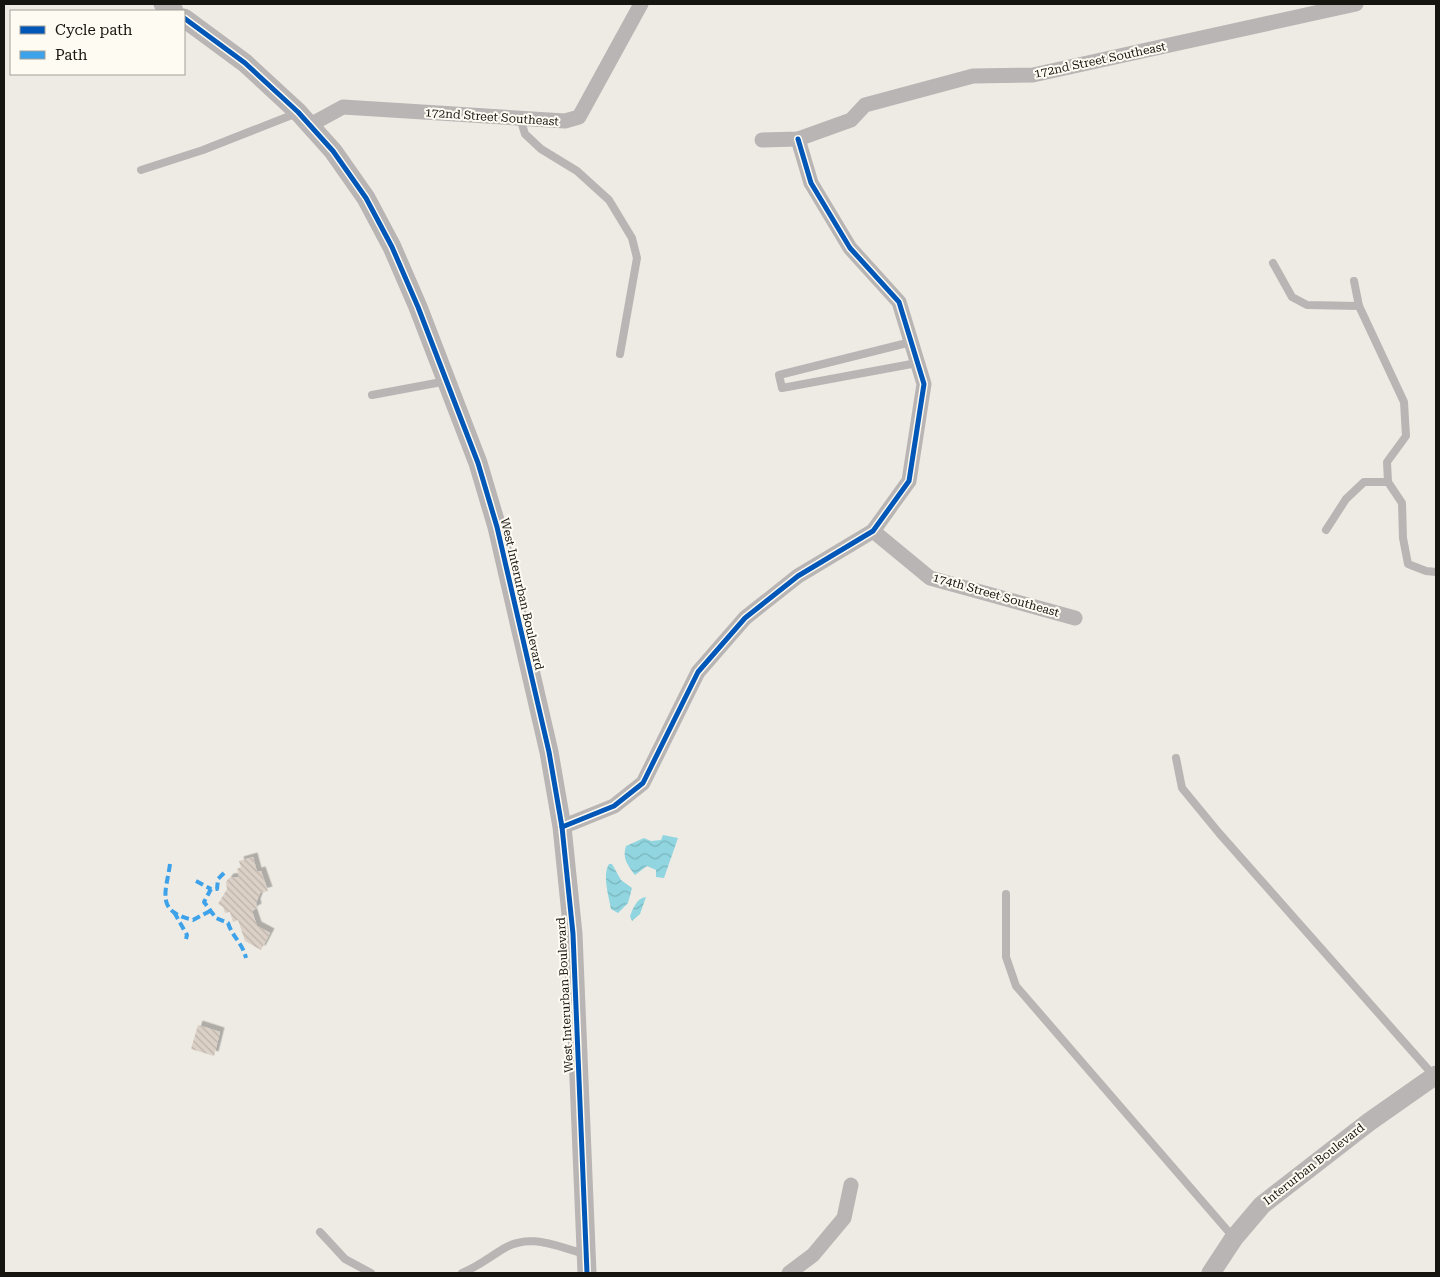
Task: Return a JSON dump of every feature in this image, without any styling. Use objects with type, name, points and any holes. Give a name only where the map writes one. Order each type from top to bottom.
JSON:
[{"type":"street","name":"172nd Street Southeast","points":[[304,119],[343,107],[565,121],[579,117],[641,4]]},
{"type":"street","name":"172nd Street Southeast","points":[[762,140],[798,139],[851,120],[865,105],[973,76],[1033,75],[1356,4]]},
{"type":"street","name":"West Interurban Boulevard","points":[[185,19],[245,63],[304,119],[333,151],[366,198],[392,247],[418,306],[478,463],[497,527],[549,752],[562,827],[572,934],[588,1254],[587,1273]]},
{"type":"street","points":[[562,827],[614,806],[643,783],[698,672],[745,618],[798,576],[873,530],[909,481],[924,384],[899,302],[850,248],[811,182],[798,139]]},
{"type":"street","name":"174th Street Southeast","points":[[873,530],[930,578],[1075,618]]},
{"type":"street","name":"Interurban Boulevard","points":[[1210,1273],[1234,1238],[1262,1205],[1369,1122],[1435,1075]]},
{"type":"street","points":[[789,1273],[813,1255],[844,1218],[851,1185]]},
{"type":"lane","points":[[520,118],[525,134],[541,149],[577,171],[609,200],[632,238],[637,258],[620,354]]},
{"type":"lane","points":[[141,170],[304,119]]},
{"type":"lane","points":[[1273,263],[1292,297],[1307,305],[1359,306]]},
{"type":"lane","points":[[1354,281],[1359,306],[1404,402],[1406,436],[1387,462],[1388,482],[1402,503],[1403,538],[1408,564],[1426,571],[1436,572]]},
{"type":"lane","points":[[911,342],[779,375],[782,388],[917,363]]},
{"type":"lane","points":[[372,395],[447,381]]},
{"type":"lane","points":[[1326,530],[1346,499],[1364,482],[1388,482]]},
{"type":"lane","points":[[1176,758],[1182,788],[1219,833],[1435,1075]]},
{"type":"lane","points":[[1006,894],[1006,957],[1016,986],[1234,1238]]},
{"type":"lane","points":[[320,1232],[345,1259],[371,1273]]},
{"type":"lane","points":[[462,1273],[482,1265],[502,1249],[520,1241],[538,1240],[588,1254]]},
{"type":"water","points":[[663,835],[678,838],[664,878],[656,877],[656,870],[647,866],[635,875],[625,858],[626,846],[644,838],[651,841],[661,840]]},
{"type":"water","points":[[609,864],[612,864],[621,880],[632,888],[628,903],[618,913],[611,909],[606,880]]},
{"type":"water","points":[[646,897],[640,914],[632,921],[630,916],[634,907],[640,899]]},
{"type":"building","points":[[253,857],[257,872],[261,871],[268,891],[260,893],[256,903],[257,908],[252,911],[257,926],[270,933],[261,950],[245,941],[238,920],[233,922],[230,912],[225,913],[223,907],[218,904],[227,889],[226,882],[229,878],[239,877],[237,869],[241,867],[239,861]]},
{"type":"building","points":[[198,1025],[220,1032],[214,1056],[191,1049]]},
{"type":"marked path","points":[[170,864],[166,899],[168,906],[173,912],[193,920],[210,911]]},
{"type":"marked path","points":[[224,873],[218,879],[217,889],[211,889],[204,902],[216,918],[228,923],[246,958]]},
{"type":"marked path","points":[[196,881],[211,889]]},
{"type":"marked path","points":[[174,912],[187,935],[186,939]]},
{"type":"cycle path","points":[[185,19],[245,63],[298,112],[333,151],[366,198],[392,247],[418,307],[478,463],[497,527],[549,752],[562,827],[573,934],[587,1273]]},
{"type":"cycle path","points":[[562,827],[614,806],[643,783],[698,672],[745,618],[798,576],[873,531],[909,481],[924,384],[899,302],[850,248],[811,183],[798,139]]}]
